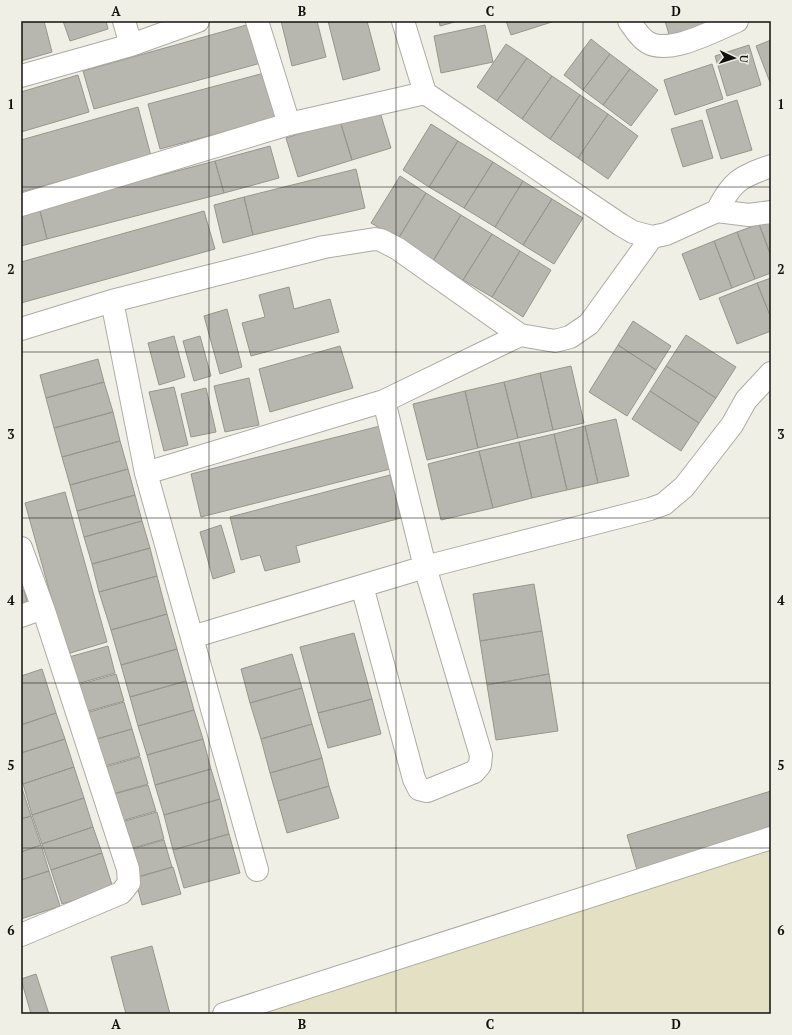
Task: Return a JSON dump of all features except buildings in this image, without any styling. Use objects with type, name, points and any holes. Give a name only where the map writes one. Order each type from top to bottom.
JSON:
[{"type":"street","points":[[124,21],[131,45]]},
{"type":"street","points":[[21,76],[131,45],[198,21]]},
{"type":"street","points":[[258,21],[289,124]]},
{"type":"street","points":[[403,21],[425,93],[633,232],[652,237],[666,234],[716,211],[749,215],[771,212]]},
{"type":"street","points":[[629,21],[637,33],[647,42],[659,46],[672,46],[737,21]]},
{"type":"street","points":[[21,205],[289,124],[425,93]]},
{"type":"street","points":[[716,211],[725,196],[739,179],[771,166]]},
{"type":"street","points":[[21,329],[112,301],[324,247],[365,239],[379,239],[398,249],[520,335],[554,342],[577,334],[589,324],[652,237]]},
{"type":"street","points":[[112,301],[146,473],[257,870]]},
{"type":"street","points":[[146,473],[384,401],[520,335]]},
{"type":"street","points":[[192,638],[426,567],[650,509],[664,504],[684,487],[704,463],[732,425],[746,400],[771,373]]},
{"type":"street","points":[[362,586],[414,780],[419,789],[427,791],[474,772],[479,768],[481,758],[426,567],[384,401]]},
{"type":"street","points":[[21,548],[43,608],[128,869],[129,883],[121,893],[21,935]]},
{"type":"street","points":[[21,616],[43,608]]},
{"type":"street","points":[[224,1014],[771,838]]},
{"type":"shaded area","points":[[771,841],[771,1014],[244,1014]]}]
